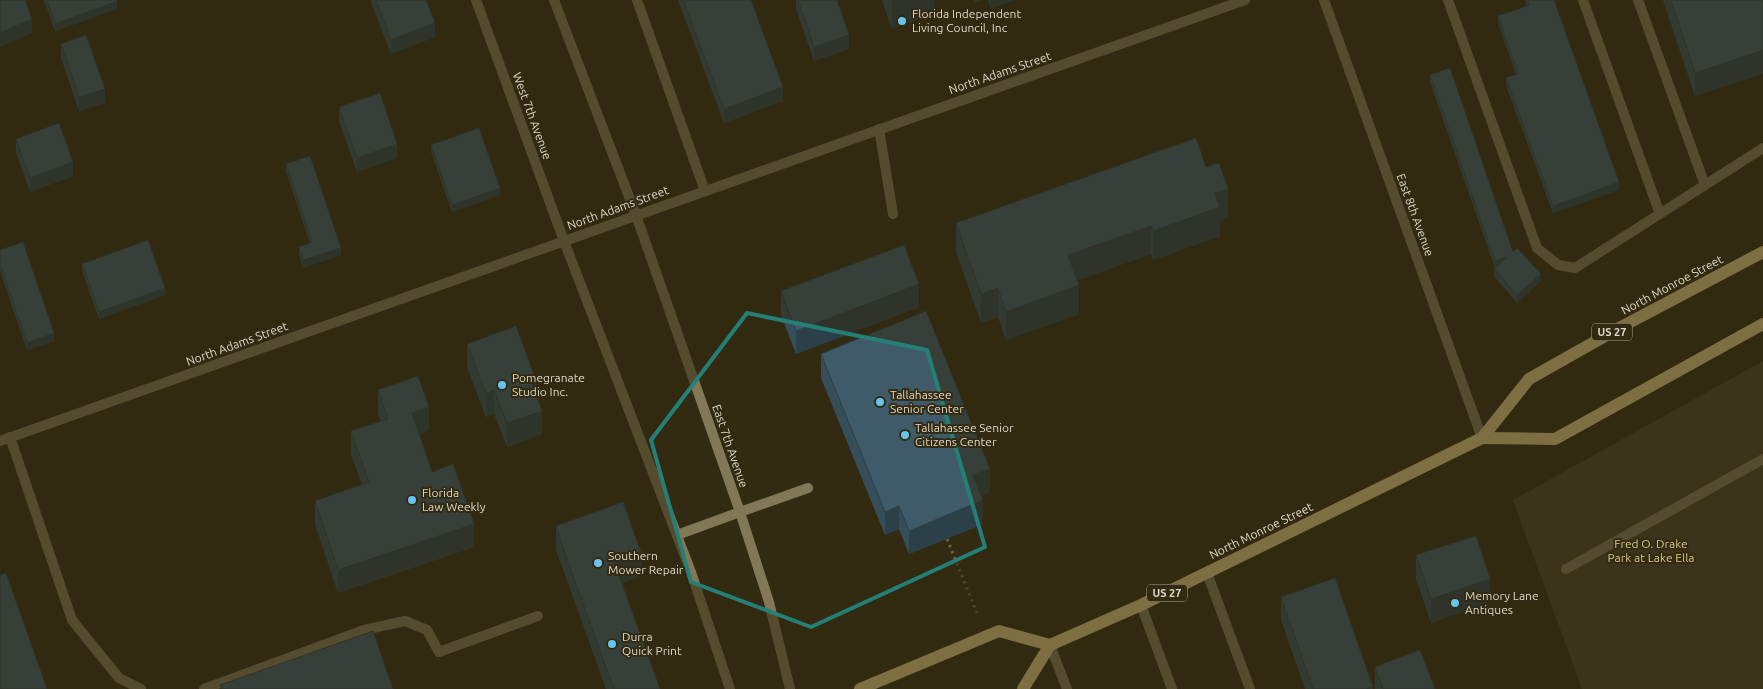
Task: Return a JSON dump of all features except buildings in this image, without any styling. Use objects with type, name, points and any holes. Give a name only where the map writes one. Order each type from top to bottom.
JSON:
[{"type":"main road","name":"North Monroe Street","points":[[1050,646],[1141,605],[1482,438],[1528,379],[1763,252]]},
{"type":"main road","name":"North Monroe Street","points":[[1482,438],[1555,439],[1763,324]]},
{"type":"main road","points":[[860,689],[999,631],[1050,646],[1023,689]]},
{"type":"street","name":"West 7th Avenue","points":[[476,0],[564,241]]},
{"type":"street","points":[[554,0],[636,215]]},
{"type":"street","points":[[636,0],[705,191]]},
{"type":"street","name":"North Adams Street","points":[[0,441],[1246,0]]},
{"type":"street","name":"East 8th Avenue","points":[[1324,0],[1482,438]]},
{"type":"street","points":[[1448,0],[1537,248],[1558,265],[1575,268],[1763,148]]},
{"type":"street","points":[[1584,0],[1660,214]]},
{"type":"street","points":[[1638,0],[1705,185]]},
{"type":"street","points":[[879,129],[893,214]]},
{"type":"street","name":"East 7th Avenue","points":[[636,215],[740,512],[769,602],[790,689]]},
{"type":"street","points":[[564,241],[691,572],[730,689]]},
{"type":"street","points":[[10,437],[72,620],[118,678],[140,689]]},
{"type":"street","points":[[1566,569],[1763,459]]},
{"type":"street","points":[[677,535],[808,488]]},
{"type":"street","points":[[1207,573],[1250,689]]},
{"type":"street","points":[[1141,605],[1172,689]]},
{"type":"street","points":[[204,689],[364,630],[405,621],[427,630],[439,652],[538,616]]},
{"type":"street","points":[[1050,646],[1067,689]]},
{"type":"path","points":[[947,539],[977,612]]},
{"type":"highlighted area","points":[[747,313],[927,350],[985,547],[811,627],[691,582],[651,440]]},
{"type":"green space","name":"Fred O. Drake Park at Lake Ella","points":[[1763,361],[1763,689],[1582,689],[1513,500]]},
{"type":"place","name":"Florida Independent Living Council, Inc","points":[[902,21]]},
{"type":"place","name":"Pomegranate Studio Inc.","points":[[502,385]]},
{"type":"place","name":"Tallahassee Senior Center","points":[[880,402]]},
{"type":"place","name":"Tallahassee Senior Citizens Center","points":[[905,435]]},
{"type":"place","name":"Florida Law Weekly","points":[[412,500]]},
{"type":"place","name":"Southern Mower Repair","points":[[598,563]]},
{"type":"place","name":"Memory Lane Antiques","points":[[1455,603]]},
{"type":"place","name":"Durra Quick Print","points":[[612,644]]}]
